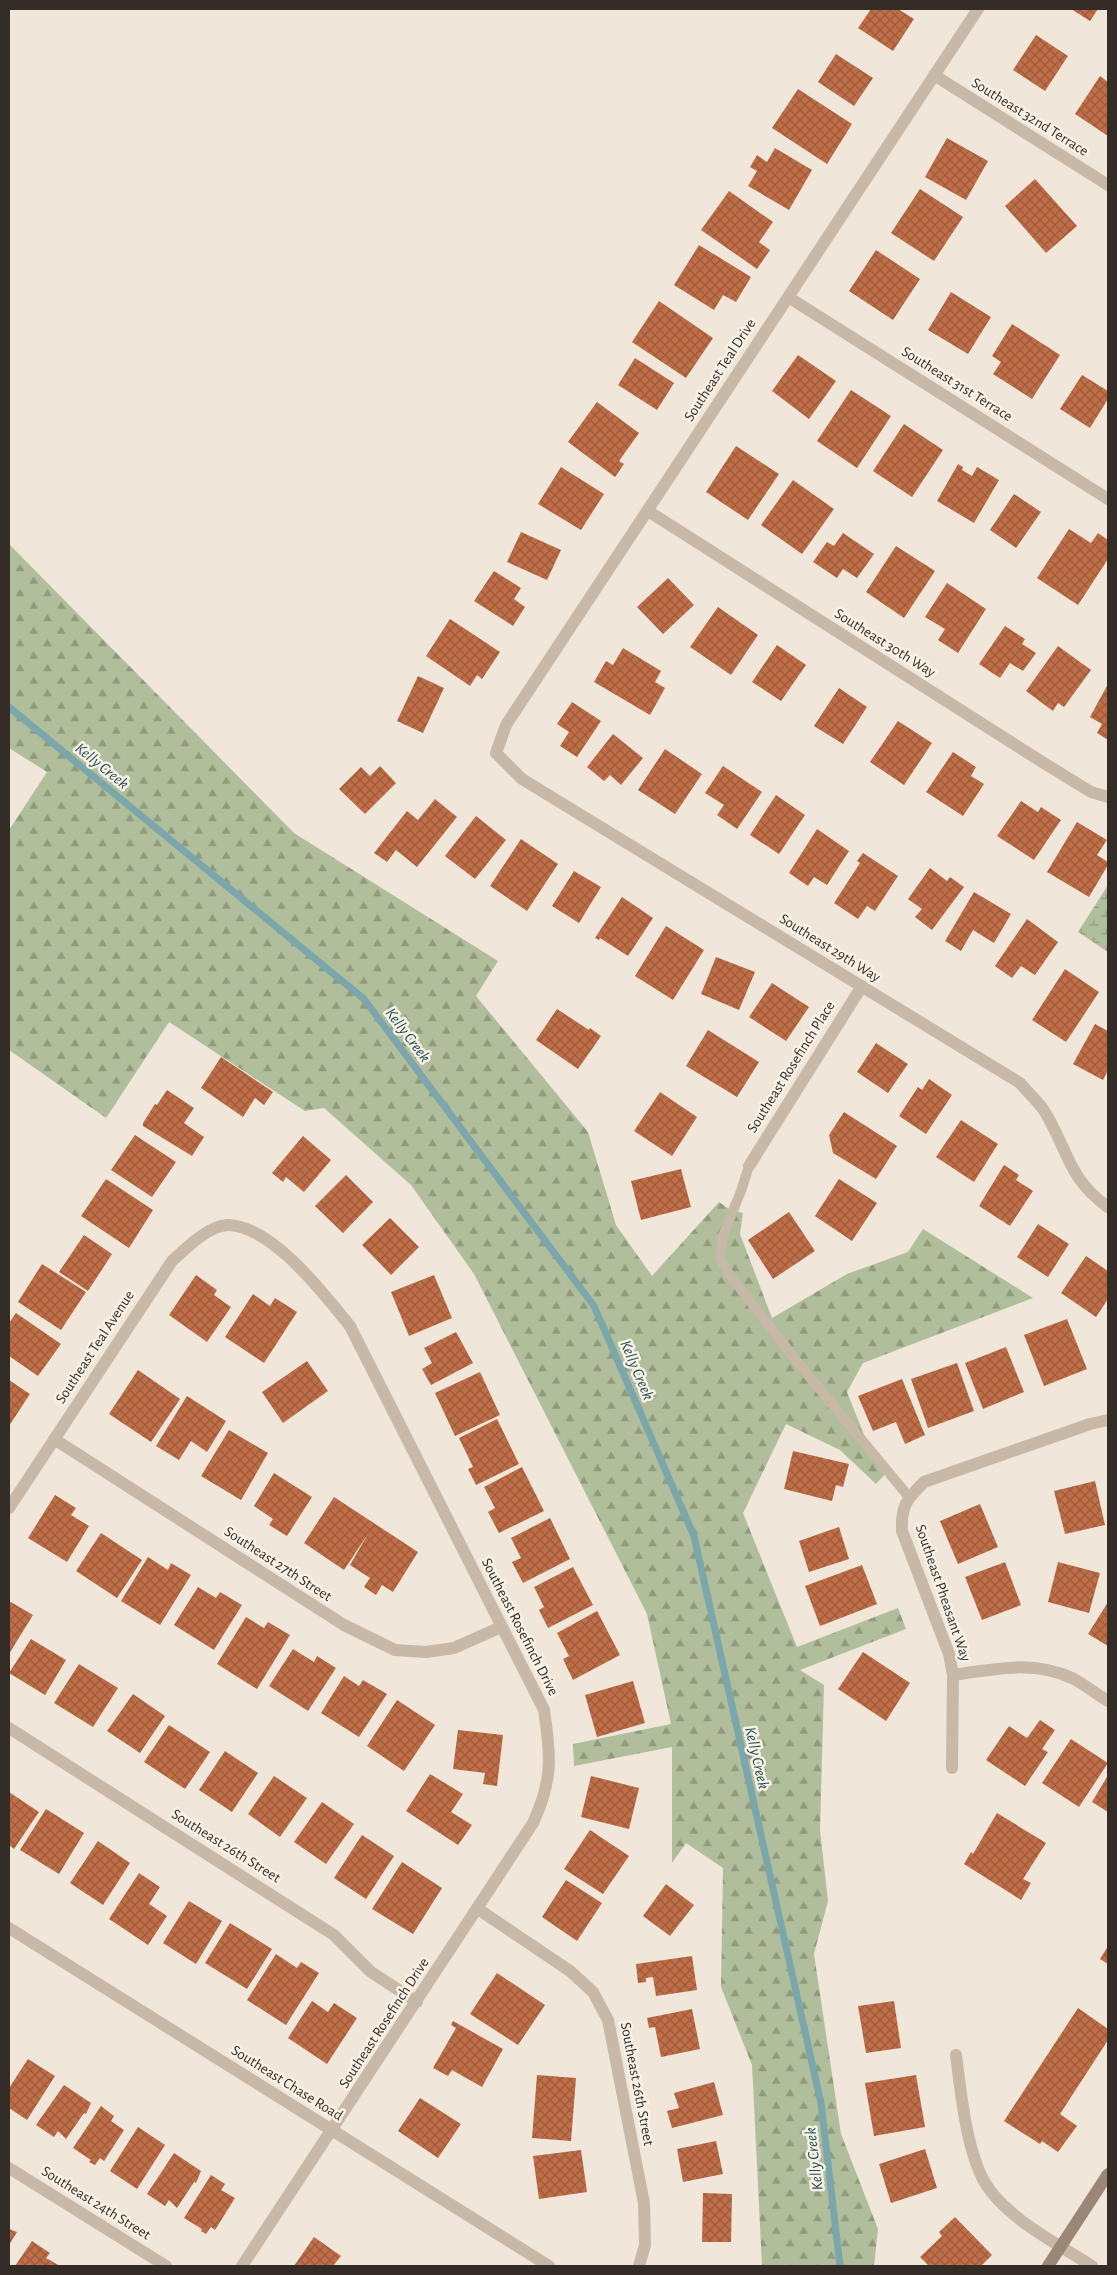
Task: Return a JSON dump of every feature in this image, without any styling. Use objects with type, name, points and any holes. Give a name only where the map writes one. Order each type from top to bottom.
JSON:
[{"type":"main road","points":[[1048,2266],[1108,2174]]},
{"type":"street","name":"Southeast Teal Drive","points":[[496,753],[506,725],[978,9]]},
{"type":"street","name":"Southeast 32nd Terrace","points":[[934,75],[1108,186]]},
{"type":"street","name":"Southeast 31st Terrace","points":[[788,297],[1108,499]]},
{"type":"street","name":"Southeast 30th Way","points":[[648,510],[1091,792],[1108,797]]},
{"type":"street","name":"Southeast 29th Way","points":[[496,753],[522,779],[1020,1083],[1045,1112],[1075,1176],[1097,1200],[1108,1207]]},
{"type":"street","name":"Southeast Rosefinch Place","points":[[749,1166],[862,986]]},
{"type":"street","name":"Southeast Teal Avenue","points":[[9,1508],[172,1261],[198,1236],[228,1224]]},
{"type":"street","name":"Southeast Rosefinch Drive","points":[[228,1224],[253,1232],[281,1251],[313,1280],[350,1326],[544,1710],[550,1753],[544,1798],[534,1823],[333,2131],[242,2266]]},
{"type":"street","points":[[909,1497],[924,1482],[1090,1424],[1108,1420]]},
{"type":"street","name":"Southeast 27th Street","points":[[54,1439],[344,1625],[395,1650],[426,1652],[454,1648],[501,1627]]},
{"type":"street","name":"Southeast Pheasant Way","points":[[909,1497],[901,1512],[902,1531],[949,1654],[953,1675],[952,1768]]},
{"type":"street","points":[[953,1675],[1022,1666],[1050,1671],[1073,1679],[1108,1701]]},
{"type":"street","name":"Southeast 26th Street","points":[[9,1728],[334,1935],[371,1972],[417,2002]]},
{"type":"street","name":"Southeast 26th Street","points":[[478,1908],[570,1971],[593,1992],[608,2020],[644,2203],[645,2245],[639,2266]]},
{"type":"street","name":"Southeast Chase Road","points":[[9,1928],[549,2266]]},
{"type":"street","points":[[956,2055],[968,2137],[984,2182],[1000,2201],[1022,2220],[1092,2266]]},
{"type":"street","name":"Southeast 24th Street","points":[[9,2168],[166,2266]]},
{"type":"lane","points":[[749,1166],[722,1238],[720,1258],[729,1274],[795,1358],[909,1497]]},
{"type":"green space","points":[[9,544],[294,833],[498,961],[476,996],[588,1132],[616,1225],[652,1276],[719,1202],[729,1209],[743,1213],[740,1234],[772,1318],[847,1274],[908,1252],[923,1229],[1033,1298],[863,1363],[847,1392],[865,1437],[885,1474],[876,1484],[840,1450],[786,1424],[743,1513],[797,1647],[898,1608],[906,1629],[800,1670],[824,1685],[820,1830],[828,1901],[814,1954],[841,2134],[878,2229],[874,2266],[762,2266],[752,2065],[721,1987],[723,1868],[686,1843],[672,1863],[672,1747],[574,1766],[573,1744],[671,1724],[647,1614],[474,1274],[411,1185],[324,1108],[305,1111],[169,1022],[106,1118],[9,1050],[9,830],[47,772],[9,748]]},
{"type":"green space","points":[[1108,885],[1108,952],[1078,932]]},
{"type":"building","points":[[871,9],[898,9],[914,19],[893,51],[858,28]]},
{"type":"building","points":[[1071,9],[1098,9],[1090,21]]},
{"type":"building","points":[[1036,35],[1068,56],[1045,91],[1013,70]]},
{"type":"building","points":[[836,54],[873,78],[854,106],[818,82]]},
{"type":"building","points":[[1100,76],[1108,82],[1108,136],[1075,114]]},
{"type":"building","points":[[798,89],[852,124],[827,164],[772,128]]},
{"type":"building","points":[[947,138],[988,161],[966,200],[925,177]]},
{"type":"building","points":[[775,148],[812,170],[789,210],[748,186],[757,171],[750,167],[757,155],[767,162]]},
{"type":"building","points":[[1035,179],[1077,226],[1046,253],[1005,206]]},
{"type":"building","points":[[920,189],[963,217],[934,261],[891,233]]},
{"type":"building","points":[[729,191],[773,222],[759,242],[770,250],[757,269],[701,230]]},
{"type":"building","points":[[699,245],[751,277],[736,302],[723,295],[714,310],[674,285]]},
{"type":"building","points":[[876,250],[920,279],[893,320],[849,291]]},
{"type":"building","points":[[951,292],[991,317],[968,354],[928,330]]},
{"type":"building","points":[[659,301],[713,338],[686,378],[632,342]]},
{"type":"building","points":[[1012,324],[1060,355],[1032,399],[993,374],[1001,362],[992,356]]},
{"type":"building","points":[[798,355],[836,381],[809,419],[772,391]]},
{"type":"building","points":[[635,358],[674,383],[657,410],[618,385]]},
{"type":"building","points":[[1082,375],[1108,391],[1108,399],[1090,428],[1060,409]]},
{"type":"building","points":[[851,390],[891,416],[857,468],[817,441]]},
{"type":"building","points":[[597,402],[639,433],[619,461],[624,464],[615,477],[568,442]]},
{"type":"building","points":[[904,424],[943,450],[912,497],[873,471]]},
{"type":"building","points":[[736,446],[779,474],[748,520],[706,492]]},
{"type":"building","points":[[958,464],[963,467],[962,470],[972,476],[977,467],[999,480],[974,523],[937,501]]},
{"type":"building","points":[[561,467],[604,494],[581,530],[538,504]]},
{"type":"building","points":[[793,480],[834,509],[802,554],[761,525]]},
{"type":"building","points":[[1014,494],[1041,512],[1016,548],[990,530]]},
{"type":"building","points":[[1069,529],[1091,543],[1098,533],[1108,540],[1108,559],[1078,605],[1037,578]]},
{"type":"building","points":[[521,532],[561,550],[547,580],[507,562]]},
{"type":"building","points":[[843,533],[874,554],[857,578],[843,569],[837,578],[813,562],[827,542],[834,546]]},
{"type":"building","points":[[896,546],[935,571],[904,618],[866,592]]},
{"type":"building","points":[[494,571],[521,588],[514,599],[525,607],[513,626],[474,601]]},
{"type":"building","points":[[668,578],[694,605],[663,634],[637,607]]},
{"type":"building","points":[[947,583],[986,609],[958,653],[938,640],[945,629],[925,617]]},
{"type":"building","points":[[718,607],[758,635],[731,675],[690,647]]},
{"type":"building","points":[[450,619],[500,652],[482,679],[477,675],[470,686],[426,656]]},
{"type":"building","points":[[1005,626],[1025,639],[1022,644],[1036,653],[1023,671],[1010,663],[1000,678],[979,664]]},
{"type":"building","points":[[777,645],[806,665],[781,701],[752,682]]},
{"type":"building","points":[[1058,646],[1091,670],[1064,707],[1058,703],[1053,711],[1026,691]]},
{"type":"building","points":[[623,648],[661,671],[655,682],[665,688],[650,715],[594,682],[606,661],[613,665]]},
{"type":"building","points":[[418,676],[444,688],[423,733],[397,721]]},
{"type":"building","points":[[1108,684],[1108,740],[1097,733],[1102,724],[1090,717]]},
{"type":"building","points":[[839,688],[867,707],[843,744],[814,726]]},
{"type":"building","points":[[572,702],[601,721],[577,757],[560,746],[569,732],[557,724]]},
{"type":"building","points":[[898,721],[932,743],[904,785],[870,762]]},
{"type":"building","points":[[613,734],[643,758],[621,785],[610,775],[604,781],[587,767]]},
{"type":"building","points":[[665,749],[702,774],[675,814],[638,790]]},
{"type":"building","points":[[953,752],[976,767],[971,776],[984,784],[963,816],[926,792]]},
{"type":"building","points":[[380,766],[396,783],[365,814],[339,789],[361,767],[370,776]]},
{"type":"building","points":[[723,766],[762,792],[737,829],[717,815],[724,805],[705,793]]},
{"type":"building","points":[[776,795],[805,815],[779,854],[750,835]]},
{"type":"building","points":[[435,799],[457,817],[417,867],[396,850],[387,862],[374,853],[407,811],[418,820]]},
{"type":"building","points":[[1021,801],[1038,812],[1041,807],[1061,820],[1034,860],[997,836]]},
{"type":"building","points":[[476,816],[506,840],[475,879],[445,856]]},
{"type":"building","points":[[1077,822],[1107,840],[1097,855],[1108,862],[1108,865],[1089,897],[1047,872]]},
{"type":"building","points":[[817,829],[849,851],[827,885],[814,877],[808,886],[789,873]]},
{"type":"building","points":[[521,839],[558,864],[527,911],[490,886]]},
{"type":"building","points":[[863,853],[898,876],[875,911],[867,906],[858,919],[834,903],[860,863],[857,861]]},
{"type":"building","points":[[930,868],[947,881],[950,877],[964,887],[932,930],[915,917],[922,909],[908,899]]},
{"type":"building","points":[[574,871],[601,887],[579,923],[552,906]]},
{"type":"building","points":[[974,892],[1011,914],[994,943],[973,930],[961,951],[945,941]]},
{"type":"building","points":[[622,897],[653,918],[628,956],[600,938],[599,940],[595,938]]},
{"type":"building","points":[[1027,919],[1058,942],[1035,975],[1021,966],[1012,978],[995,966]]},
{"type":"building","points":[[666,926],[704,950],[673,1000],[635,976]]},
{"type":"building","points":[[716,957],[755,972],[739,1010],[701,994]]},
{"type":"building","points":[[1065,969],[1099,992],[1066,1042],[1032,1020]]},
{"type":"building","points":[[772,983],[809,1007],[786,1041],[749,1017]]},
{"type":"building","points":[[557,1009],[601,1036],[578,1069],[536,1040]]},
{"type":"building","points":[[1095,1024],[1108,1031],[1108,1070],[1103,1080],[1073,1064]]},
{"type":"building","points":[[708,1030],[759,1062],[737,1097],[686,1066]]},
{"type":"building","points":[[876,1043],[908,1064],[888,1093],[857,1072]]},
{"type":"building","points":[[221,1057],[273,1092],[264,1105],[255,1098],[243,1117],[201,1088]]},
{"type":"building","points":[[929,1079],[952,1095],[926,1134],[899,1116],[918,1087],[922,1090]]},
{"type":"building","points":[[167,1090],[194,1108],[184,1123],[204,1137],[192,1156],[143,1126],[155,1104],[157,1105]]},
{"type":"building","points":[[660,1092],[697,1117],[672,1156],[634,1131]]},
{"type":"building","points":[[844,1112],[897,1146],[876,1179],[833,1153],[829,1135]]},
{"type":"building","points":[[961,1120],[998,1144],[974,1182],[936,1157]]},
{"type":"building","points":[[135,1135],[176,1162],[152,1197],[111,1170]]},
{"type":"building","points":[[303,1136],[331,1160],[304,1192],[286,1177],[283,1182],[272,1173]]},
{"type":"building","points":[[1004,1165],[1019,1175],[1016,1180],[1033,1191],[1010,1226],[979,1206]]},
{"type":"building","points":[[681,1169],[691,1207],[641,1220],[631,1181]]},
{"type":"building","points":[[346,1175],[373,1202],[343,1233],[315,1206]]},
{"type":"building","points":[[106,1179],[153,1210],[129,1248],[81,1216]]},
{"type":"building","points":[[839,1179],[877,1203],[852,1241],[815,1216]]},
{"type":"building","points":[[789,1212],[815,1251],[773,1279],[748,1240]]},
{"type":"building","points":[[390,1218],[419,1247],[391,1275],[362,1245]]},
{"type":"building","points":[[1038,1224],[1069,1244],[1048,1277],[1017,1257]]},
{"type":"building","points":[[84,1235],[112,1254],[88,1291],[59,1272]]},
{"type":"building","points":[[1086,1256],[1108,1271],[1108,1299],[1096,1317],[1061,1293]]},
{"type":"building","points":[[42,1264],[86,1292],[61,1330],[18,1302]]},
{"type":"building","points":[[196,1275],[217,1290],[214,1295],[231,1307],[207,1342],[169,1315]]},
{"type":"building","points":[[434,1275],[452,1318],[409,1336],[391,1292]]},
{"type":"building","points":[[253,1294],[270,1306],[275,1298],[297,1312],[264,1363],[225,1337]]},
{"type":"building","points":[[16,1313],[61,1344],[38,1376],[9,1356],[9,1323]]},
{"type":"building","points":[[1067,1319],[1087,1369],[1044,1386],[1024,1335]]},
{"type":"building","points":[[456,1332],[473,1363],[431,1385],[422,1369],[432,1363],[424,1348]]},
{"type":"building","points":[[1006,1347],[1024,1392],[983,1409],[965,1363]]},
{"type":"building","points":[[307,1361],[328,1391],[283,1423],[262,1392]]},
{"type":"building","points":[[957,1363],[974,1411],[928,1428],[911,1379]]},
{"type":"building","points":[[138,1370],[180,1399],[151,1442],[109,1414]]},
{"type":"building","points":[[480,1372],[500,1415],[455,1436],[435,1393]]},
{"type":"building","points":[[902,1379],[925,1435],[905,1444],[896,1422],[873,1431],[858,1396]]},
{"type":"building","points":[[9,1380],[30,1394],[9,1426]]},
{"type":"building","points":[[187,1396],[226,1421],[207,1452],[191,1441],[179,1460],[156,1446]]},
{"type":"building","points":[[497,1419],[519,1464],[476,1485],[468,1469],[473,1467],[459,1438]]},
{"type":"building","points":[[229,1430],[268,1453],[241,1500],[201,1476]]},
{"type":"building","points":[[793,1451],[849,1464],[843,1487],[836,1485],[832,1501],[784,1489]]},
{"type":"building","points":[[522,1467],[544,1511],[499,1533],[488,1512],[495,1508],[484,1487]]},
{"type":"building","points":[[274,1473],[312,1497],[287,1536],[269,1525],[273,1519],[254,1506]]},
{"type":"building","points":[[1095,1481],[1105,1525],[1065,1534],[1054,1491]]},
{"type":"building","points":[[55,1495],[76,1508],[71,1515],[89,1526],[67,1562],[28,1538]]},
{"type":"building","points":[[334,1497],[418,1552],[393,1592],[382,1585],[376,1595],[364,1587],[370,1578],[350,1565],[368,1534],[344,1570],[304,1543]]},
{"type":"building","points":[[980,1504],[998,1547],[958,1564],[940,1521]]},
{"type":"building","points":[[550,1518],[570,1559],[523,1583],[512,1562],[521,1558],[511,1538]]},
{"type":"building","points":[[839,1527],[849,1559],[809,1572],[799,1541]]},
{"type":"building","points":[[101,1533],[142,1560],[117,1598],[76,1571]]},
{"type":"building","points":[[148,1557],[168,1570],[171,1563],[191,1575],[160,1625],[121,1601]]},
{"type":"building","points":[[1005,1562],[1021,1605],[982,1620],[965,1577]]},
{"type":"building","points":[[1058,1562],[1100,1573],[1089,1613],[1048,1602]]},
{"type":"building","points":[[862,1565],[877,1604],[820,1626],[805,1586]]},
{"type":"building","points":[[573,1567],[593,1605],[548,1628],[539,1610],[544,1607],[534,1587]]},
{"type":"building","points":[[198,1587],[216,1598],[220,1592],[242,1605],[214,1650],[174,1625]]},
{"type":"building","points":[[9,1601],[33,1615],[9,1654]]},
{"type":"building","points":[[1108,1602],[1108,1646],[1088,1634]]},
{"type":"building","points":[[597,1611],[620,1655],[573,1680],[563,1659],[569,1656],[557,1633]]},
{"type":"building","points":[[246,1617],[264,1628],[268,1622],[290,1635],[257,1689],[217,1664]]},
{"type":"building","points":[[31,1639],[66,1660],[45,1695],[9,1673]]},
{"type":"building","points":[[293,1649],[314,1662],[317,1656],[336,1668],[308,1711],[269,1686]]},
{"type":"building","points":[[863,1652],[910,1683],[886,1721],[838,1689]]},
{"type":"building","points":[[79,1664],[118,1688],[93,1727],[54,1703]]},
{"type":"building","points":[[344,1676],[359,1686],[363,1680],[387,1694],[359,1737],[321,1713]]},
{"type":"building","points":[[633,1681],[645,1723],[597,1737],[585,1695]]},
{"type":"building","points":[[133,1694],[165,1716],[140,1753],[107,1731]]},
{"type":"building","points":[[397,1700],[435,1725],[404,1771],[367,1746]]},
{"type":"building","points":[[1040,1720],[1055,1730],[1042,1749],[1048,1752],[1025,1786],[986,1760],[1009,1726],[1027,1738]]},
{"type":"building","points":[[169,1725],[210,1752],[185,1789],[144,1762]]},
{"type":"building","points":[[458,1730],[503,1735],[497,1786],[483,1784],[485,1773],[453,1769]]},
{"type":"building","points":[[1071,1739],[1108,1763],[1079,1807],[1042,1783]]},
{"type":"building","points":[[225,1751],[258,1773],[232,1812],[199,1790]]},
{"type":"building","points":[[430,1774],[463,1794],[451,1812],[472,1825],[458,1845],[406,1811]]},
{"type":"building","points":[[1108,1775],[1108,1812],[1092,1802]]},
{"type":"building","points":[[274,1776],[307,1798],[280,1837],[248,1814]]},
{"type":"building","points":[[591,1776],[639,1788],[629,1829],[581,1817]]},
{"type":"building","points":[[9,1792],[39,1812],[14,1849],[9,1845]]},
{"type":"building","points":[[322,1802],[354,1824],[326,1864],[294,1842]]},
{"type":"building","points":[[46,1809],[84,1833],[59,1874],[20,1850]]},
{"type":"building","points":[[997,1813],[1046,1843],[1023,1879],[1031,1883],[1021,1900],[964,1864],[971,1852],[973,1854]]},
{"type":"building","points":[[590,1830],[629,1856],[603,1894],[564,1869]]},
{"type":"building","points":[[362,1835],[394,1856],[366,1899],[334,1878]]},
{"type":"building","points":[[98,1841],[130,1863],[103,1905],[70,1883]]},
{"type":"building","points":[[402,1862],[442,1888],[413,1934],[372,1909]]},
{"type":"building","points":[[139,1873],[160,1887],[149,1904],[167,1916],[148,1945],[109,1919]]},
{"type":"building","points":[[566,1880],[602,1903],[577,1941],[542,1917]]},
{"type":"building","points":[[666,1884],[694,1905],[670,1936],[643,1916]]},
{"type":"building","points":[[189,1901],[222,1921],[196,1964],[163,1943]]},
{"type":"building","points":[[230,1923],[272,1949],[247,1989],[205,1963]]},
{"type":"building","points":[[1108,1946],[1108,1964],[1100,1959]]},
{"type":"building","points":[[276,1954],[297,1968],[301,1962],[319,1973],[286,2025],[247,2000]]},
{"type":"building","points":[[692,1956],[697,1990],[656,1996],[653,1977],[646,1978],[646,1982],[638,1983],[636,1964]]},
{"type":"building","points":[[497,1973],[545,2005],[518,2045],[470,2014]]},
{"type":"building","points":[[312,2001],[328,2012],[334,2003],[357,2018],[327,2064],[288,2038]]},
{"type":"building","points":[[894,2001],[901,2048],[866,2053],[858,2006]]},
{"type":"building","points":[[1078,2008],[1108,2029],[1108,2040],[1060,2114],[1077,2126],[1058,2152],[1042,2141],[1040,2144],[1004,2121]]},
{"type":"building","points":[[692,2009],[700,2049],[661,2057],[655,2027],[649,2028],[647,2018]]},
{"type":"building","points":[[453,2021],[503,2049],[482,2087],[452,2070],[448,2076],[433,2068],[456,2028],[451,2025]]},
{"type":"building","points":[[28,2059],[55,2076],[27,2120],[9,2108],[9,2088]]},
{"type":"building","points":[[537,2075],[576,2078],[571,2141],[532,2138]]},
{"type":"building","points":[[916,2075],[925,2127],[874,2136],[865,2083]]},
{"type":"building","points":[[714,2082],[723,2115],[672,2128],[667,2111],[679,2108],[674,2093]]},
{"type":"building","points":[[64,2085],[91,2103],[86,2114],[84,2113],[66,2139],[58,2131],[54,2137],[36,2125]]},
{"type":"building","points":[[420,2098],[461,2124],[438,2158],[398,2131]]},
{"type":"building","points":[[101,2106],[114,2116],[111,2121],[124,2130],[104,2161],[100,2158],[95,2165],[89,2162],[91,2160],[73,2148]]},
{"type":"building","points":[[138,2127],[165,2145],[137,2189],[110,2171]]},
{"type":"building","points":[[716,2141],[723,2174],[683,2182],[677,2149]]},
{"type":"building","points":[[925,2149],[937,2188],[891,2203],[879,2164]]},
{"type":"building","points":[[581,2150],[587,2192],[539,2199],[533,2156]]},
{"type":"building","points":[[174,2153],[201,2171],[196,2183],[194,2182],[177,2208],[169,2200],[165,2206],[147,2194]]},
{"type":"building","points":[[211,2175],[225,2184],[221,2190],[235,2198],[215,2230],[211,2227],[206,2234],[201,2231],[202,2229],[184,2218]]},
{"type":"building","points":[[703,2193],[732,2194],[731,2242],[702,2242]]},
{"type":"building","points":[[955,2217],[992,2255],[981,2266],[929,2266],[920,2257],[942,2236],[939,2232]]},
{"type":"building","points":[[9,2229],[17,2232],[9,2245]]},
{"type":"building","points":[[314,2237],[341,2256],[333,2266],[294,2266]]},
{"type":"building","points":[[32,2241],[50,2253],[46,2258],[60,2266],[15,2266]]},
{"type":"waterway","name":"Kelly Creek","points":[[9,707],[364,999],[594,1306],[694,1536],[821,2103],[840,2266]]}]
